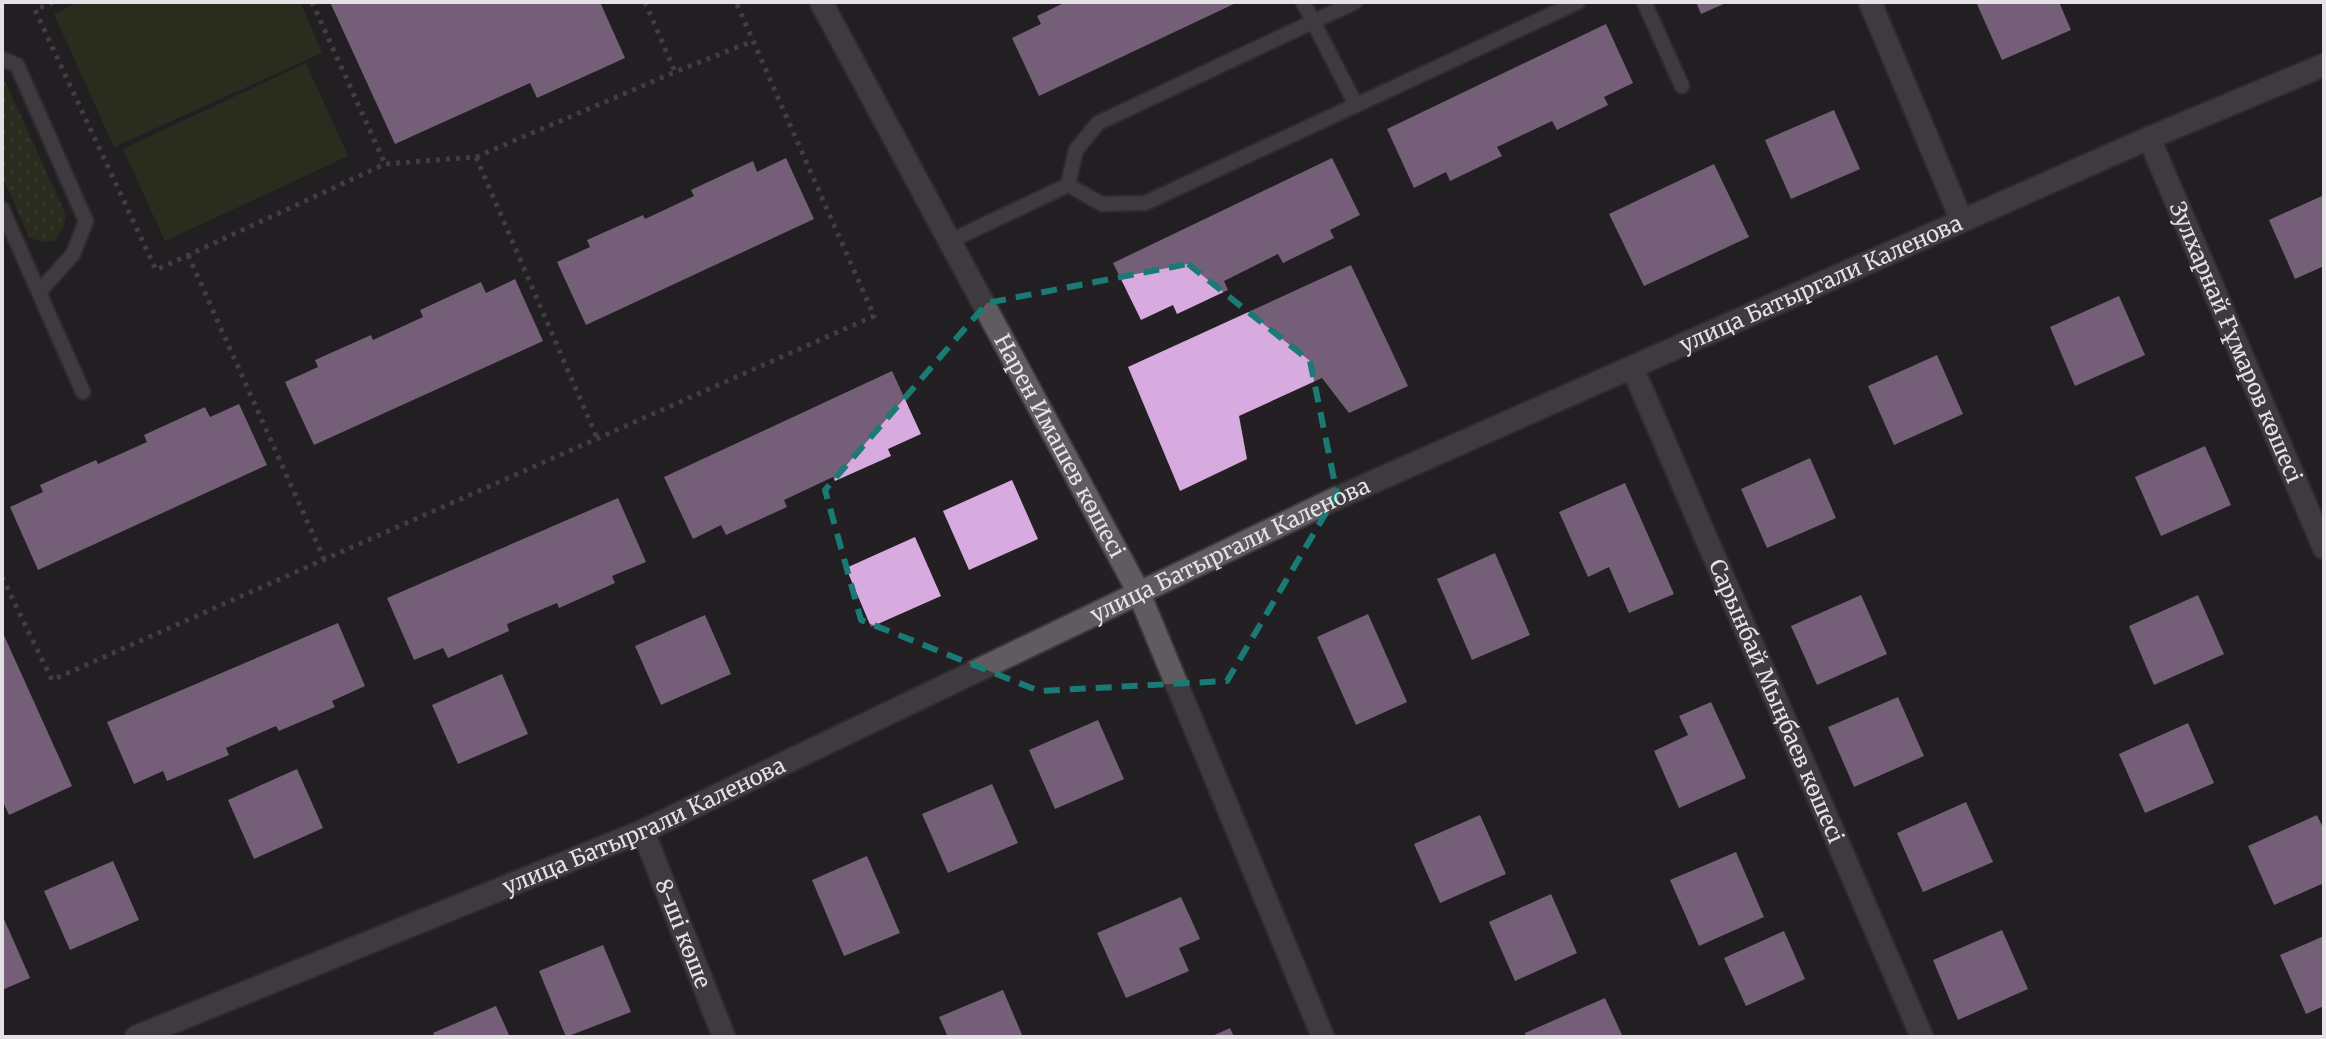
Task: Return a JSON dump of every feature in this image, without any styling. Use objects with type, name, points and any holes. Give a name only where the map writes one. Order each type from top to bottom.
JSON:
[{"type":"street","name":"Нарен Имашев көшесi","points":[[821,2],[1138,591],[1323,1037]]},
{"type":"street","points":[[1870,2],[1962,221]]},
{"type":"street","name":"улица Батыргали Каленова","points":[[136,1037],[643,831],[1339,497],[2149,138],[2324,65]]},
{"type":"street","name":"Зулхарнай Ғұмаров көшесі","points":[[2149,138],[2324,548]]},
{"type":"street","name":"Сарынбай Мыңбаев көшесі","points":[[1632,367],[1922,1037]]},
{"type":"street","name":"8-шi көше","points":[[643,831],[724,1037]]},
{"type":"lane","points":[[1303,2],[1356,105]]},
{"type":"lane","points":[[1068,185],[1076,150],[1098,123],[1355,2]]},
{"type":"lane","points":[[1068,185],[1102,204],[1145,203],[1578,2]]},
{"type":"lane","points":[[1644,2],[1682,86]]},
{"type":"lane","points":[[2,59],[17,65],[86,221],[73,254],[40,291]]},
{"type":"lane","points":[[950,241],[1068,185]]},
{"type":"lane","points":[[2,209],[83,392]]},
{"type":"path","points":[[53,2],[35,10],[156,270],[385,164],[476,157],[753,41]]},
{"type":"path","points":[[312,2],[385,164]]},
{"type":"path","points":[[645,2],[675,72]]},
{"type":"path","points":[[2,577],[52,680],[874,316],[736,2]]},
{"type":"path","points":[[476,157],[597,438]]},
{"type":"path","points":[[188,255],[324,559]]},
{"type":"highlighted area","points":[[1188,264],[1310,361],[1337,494],[1227,681],[1039,691],[861,620],[825,490],[987,303]]},
{"type":"green space","points":[[80,2],[300,2],[322,53],[114,147],[54,14]]},
{"type":"green space","points":[[306,63],[348,156],[165,241],[123,149]]},
{"type":"green space","points":[[2,75],[66,215],[63,229],[54,241],[41,242],[29,237],[2,175]]},
{"type":"building","points":[[330,2],[600,2],[625,58],[537,98],[530,83],[395,144]]},
{"type":"building","points":[[1066,2],[1238,2],[1039,96],[1012,38],[1041,24],[1037,16]]},
{"type":"building","points":[[1696,2],[1728,2],[1701,14]]},
{"type":"building","points":[[1976,2],[2059,2],[2071,30],[2002,60]]},
{"type":"building","points":[[1606,24],[1633,83],[1604,97],[1608,105],[1557,130],[1552,121],[1497,147],[1502,156],[1450,181],[1446,172],[1414,188],[1387,129]]},
{"type":"building","points":[[1834,110],[1860,169],[1791,199],[1765,140]]},
{"type":"building","points":[[786,158],[814,219],[586,325],[557,262],[590,247],[587,240],[643,215],[645,219],[694,196],[691,190],[753,161],[757,172]]},
{"type":"building","points":[[1332,158],[1360,215],[1330,230],[1334,238],[1283,263],[1278,254],[1224,281],[1228,290],[1177,314],[1173,305],[1141,320],[1113,263]]},
{"type":"building","points":[[1714,164],[1749,237],[1644,286],[1609,214]]},
{"type":"building","points":[[2324,195],[2324,266],[2295,279],[2269,220]]},
{"type":"building","points":[[1351,265],[1408,386],[1349,413],[1322,378],[1239,416],[1247,459],[1180,491],[1128,367]]},
{"type":"building","points":[[515,279],[543,341],[314,445],[285,382],[318,367],[315,360],[371,335],[373,340],[423,317],[420,310],[481,282],[486,293]]},
{"type":"building","points":[[2119,296],[2145,355],[2075,386],[2050,327]]},
{"type":"building","points":[[1937,355],[1963,414],[1894,445],[1868,386]]},
{"type":"building","points":[[892,371],[921,434],[888,449],[891,456],[835,481],[833,477],[784,500],[787,507],[726,535],[721,525],[693,539],[664,477]]},
{"type":"building","points":[[239,404],[267,465],[38,570],[10,507],[43,492],[40,485],[147,442],[144,435],[205,407],[210,417]]},
{"type":"building","points":[[2205,446],[2231,505],[2161,536],[2135,477]]},
{"type":"building","points":[[1810,458],[1836,518],[1767,548],[1741,489]]},
{"type":"building","points":[[1012,480],[1038,539],[969,570],[943,511]]},
{"type":"building","points":[[1625,483],[1674,594],[1629,613],[1609,567],[1588,577],[1559,512]]},
{"type":"building","points":[[618,498],[646,562],[612,576],[615,583],[559,608],[557,603],[507,624],[509,631],[448,658],[443,648],[414,660],[387,598]]},
{"type":"building","points":[[915,537],[941,596],[871,627],[846,568]]},
{"type":"building","points":[[1495,553],[1530,635],[1472,660],[1437,579]]},
{"type":"building","points":[[1861,595],[1887,654],[1817,685],[1791,626]]},
{"type":"building","points":[[2198,595],[2224,654],[2154,685],[2129,626]]},
{"type":"building","points":[[1368,614],[1407,702],[1356,725],[1317,637]]},
{"type":"building","points":[[705,615],[731,674],[661,705],[635,646]]},
{"type":"building","points":[[338,623],[365,686],[332,701],[335,707],[279,731],[276,726],[226,748],[229,755],[167,781],[163,771],[134,784],[107,722]]},
{"type":"building","points":[[2,631],[72,786],[9,815],[2,800]]},
{"type":"building","points":[[502,674],[528,734],[458,764],[432,705]]},
{"type":"building","points":[[1898,697],[1924,756],[1854,787],[1828,727]]},
{"type":"building","points":[[1711,702],[1746,778],[1679,808],[1654,751],[1688,735],[1679,716]]},
{"type":"building","points":[[1098,720],[1124,779],[1055,809],[1029,750]]},
{"type":"building","points":[[2188,723],[2214,783],[2145,813],[2119,754]]},
{"type":"building","points":[[297,769],[323,828],[254,859],[228,800]]},
{"type":"building","points":[[992,784],[1018,843],[948,873],[922,814]]},
{"type":"building","points":[[1966,802],[1993,862],[1923,892],[1897,833]]},
{"type":"building","points":[[1480,815],[1506,874],[1440,903],[1414,844]]},
{"type":"building","points":[[2317,815],[2324,830],[2324,883],[2274,905],[2248,846]]},
{"type":"building","points":[[1736,852],[1764,917],[1699,946],[1670,880]]},
{"type":"building","points":[[867,856],[900,933],[844,956],[812,880]]},
{"type":"building","points":[[113,861],[139,920],[70,950],[44,891]]},
{"type":"building","points":[[1551,894],[1577,953],[1515,981],[1489,922]]},
{"type":"building","points":[[1181,897],[1200,939],[1179,948],[1189,971],[1126,998],[1097,933]]},
{"type":"building","points":[[2,920],[30,978],[2,990]]},
{"type":"building","points":[[2002,930],[2028,989],[1958,1020],[1933,960]]},
{"type":"building","points":[[1784,931],[1805,979],[1746,1006],[1724,958]]},
{"type":"building","points":[[2324,936],[2324,1006],[2306,1014],[2280,955]]},
{"type":"building","points":[[603,945],[631,1012],[566,1037],[539,971]]},
{"type":"building","points":[[1003,990],[1023,1037],[948,1037],[939,1017]]},
{"type":"building","points":[[1605,998],[1623,1037],[1526,1037],[1525,1033]]},
{"type":"building","points":[[496,1006],[510,1037],[435,1037],[433,1033]]},
{"type":"building","points":[[1230,1028],[1234,1037],[1210,1037]]}]
